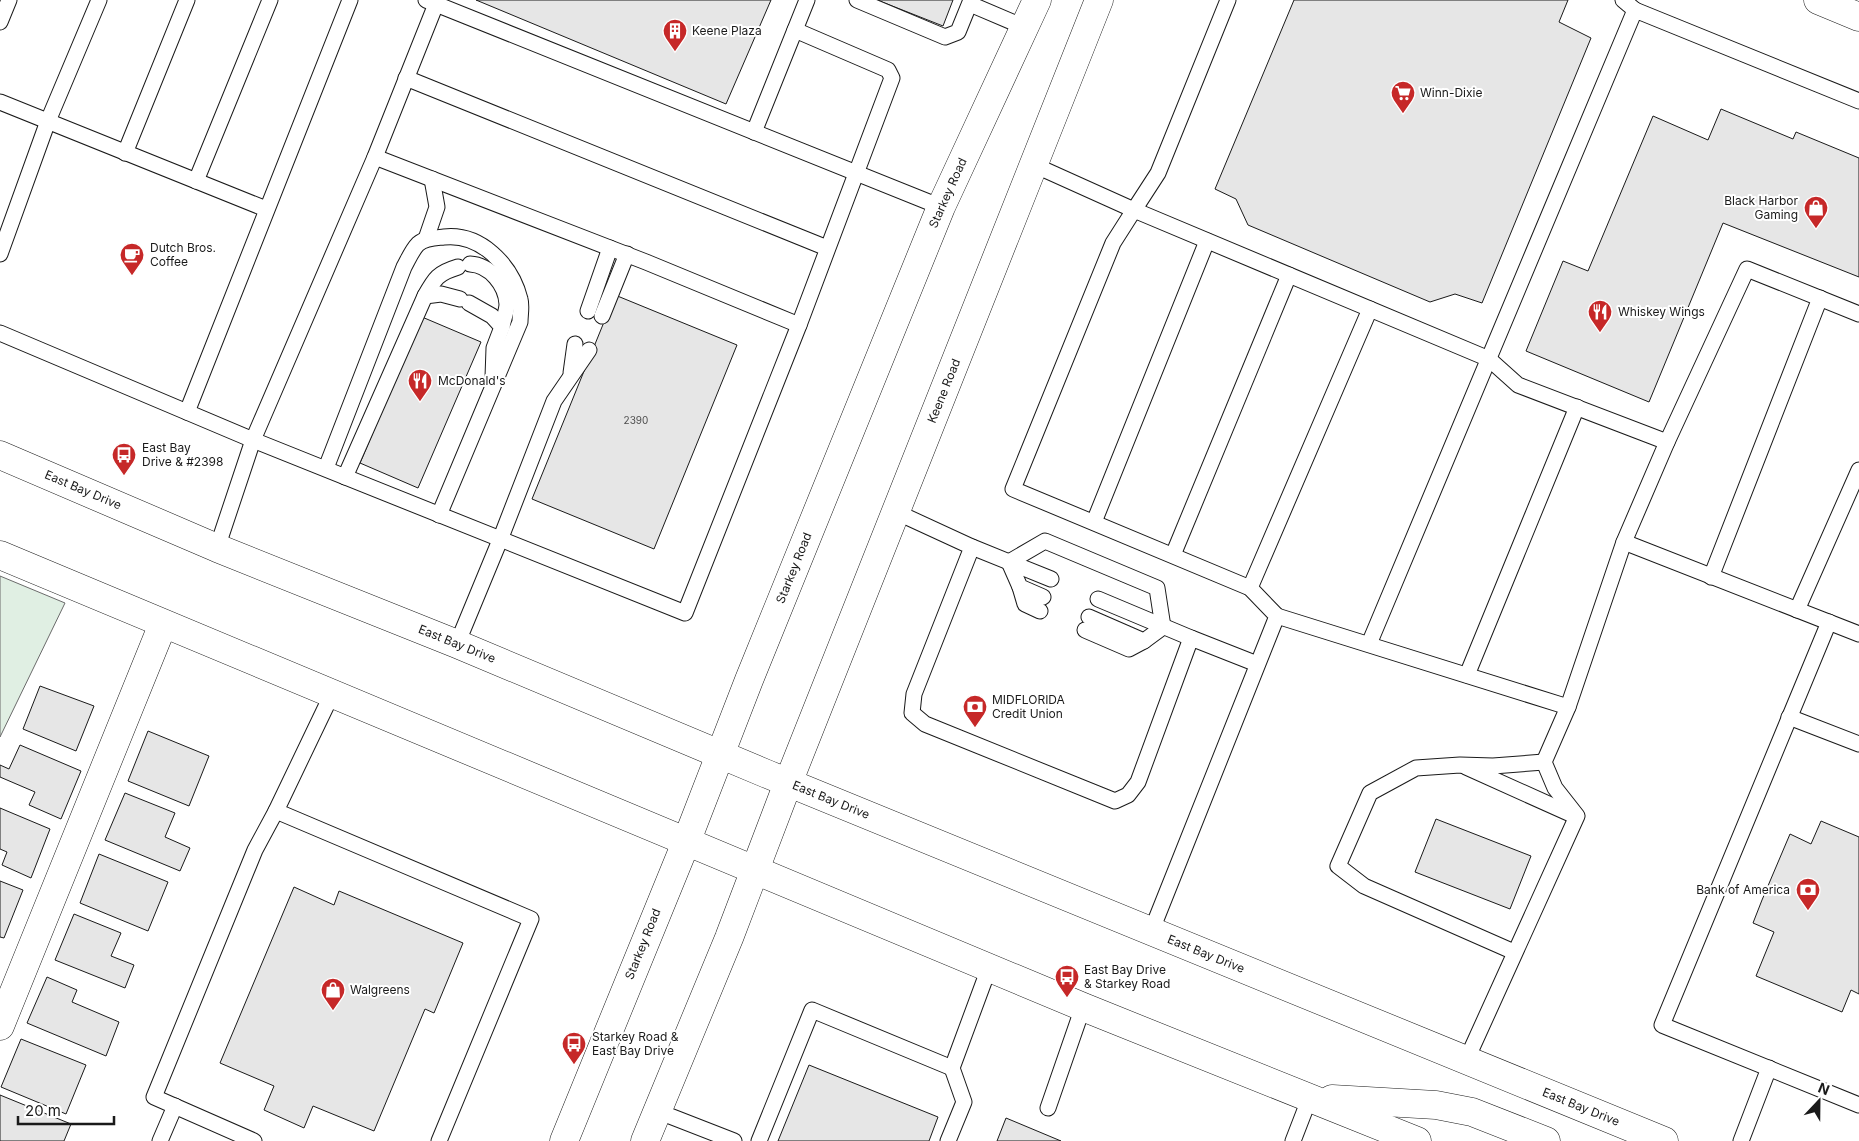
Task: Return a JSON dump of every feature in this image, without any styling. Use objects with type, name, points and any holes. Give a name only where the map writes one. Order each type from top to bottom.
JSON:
[{"type":"main road","name":"Starkey Road","points":[[564,1141],[941,207],[1037,0]]},
{"type":"main road","name":"Keene Road","points":[[788,783],[1099,0]]},
{"type":"main road","points":[[1818,0],[1859,17]]},
{"type":"main road","name":"East Bay Drive","points":[[7,460],[218,548],[457,644],[788,783],[1664,1141]]},
{"type":"main road","points":[[0,555],[687,840],[1083,1007],[1417,1141]]},
{"type":"main road","points":[[0,1026],[163,624]]},
{"type":"main road","points":[[645,1141],[729,938],[788,783]]},
{"type":"main road","points":[[1310,1098],[1436,1105],[1472,1112],[1546,1141]]},
{"type":"lane","points":[[0,22],[9,0]]},
{"type":"lane","points":[[0,254],[48,121],[99,0]]},
{"type":"lane","points":[[126,153],[187,0]]},
{"type":"lane","points":[[196,181],[270,0]]},
{"type":"lane","points":[[187,412],[350,0]]},
{"type":"lane","points":[[754,132],[807,0]]},
{"type":"lane","points":[[856,0],[946,38],[958,32],[970,2],[1024,27]]},
{"type":"lane","points":[[1228,0],[1158,173],[1113,243],[1013,489],[1250,588],[1278,616],[1568,707]]},
{"type":"lane","points":[[218,548],[253,440],[375,157],[406,78],[431,2],[941,207]]},
{"type":"lane","points":[[1369,644],[1489,359],[1629,5],[1859,100]]},
{"type":"lane","points":[[0,333],[253,440],[685,613],[798,326],[892,78],[888,70],[795,30]]},
{"type":"lane","points":[[406,78],[827,248]]},
{"type":"lane","points":[[0,102],[266,210]]},
{"type":"lane","points":[[375,157],[627,254],[798,326]]},
{"type":"lane","points":[[1034,165],[1134,210],[1489,359],[1518,385],[1667,442]]},
{"type":"lane","points":[[426,239],[437,208],[432,179]]},
{"type":"lane","points":[[326,468],[404,267],[418,244],[426,239],[456,236],[476,242],[499,258],[514,283],[520,300],[520,322],[439,515]]},
{"type":"lane","points":[[1094,522],[1208,241]]},
{"type":"lane","points":[[610,248],[595,314],[627,254]]},
{"type":"lane","points":[[346,477],[424,296],[437,276],[446,270],[475,264],[490,271],[501,285],[507,305],[502,327],[494,348],[493,386]]},
{"type":"lane","points":[[1577,816],[1555,788],[1544,762],[1568,707],[1624,542],[1667,442],[1746,269],[1859,314]]},
{"type":"lane","points":[[1173,555],[1288,275]]},
{"type":"lane","points":[[424,296],[441,294],[465,301],[492,316],[502,327]]},
{"type":"lane","points":[[1711,577],[1820,298]]},
{"type":"lane","points":[[1250,588],[1370,309]]},
{"type":"lane","points":[[457,644],[554,401],[570,376],[582,347]]},
{"type":"lane","points":[[1467,675],[1577,407]]},
{"type":"lane","points":[[1797,610],[1859,470]]},
{"type":"lane","points":[[896,512],[972,547],[1051,579]]},
{"type":"lane","points":[[1010,562],[1045,541],[1157,588],[1163,627]]},
{"type":"lane","points":[[1624,542],[1859,634]]},
{"type":"lane","points":[[972,547],[914,694],[912,713],[924,724],[1114,801],[1128,795],[1138,782],[1191,638]]},
{"type":"lane","points":[[1010,562],[1020,587],[1041,604]]},
{"type":"lane","points":[[1098,599],[1257,664]]},
{"type":"lane","points":[[1151,932],[1257,664],[1278,616]]},
{"type":"lane","points":[[1829,622],[1662,1025],[1859,1105]]},
{"type":"lane","points":[[1087,624],[1130,650],[1163,627]]},
{"type":"lane","points":[[254,1141],[154,1097],[255,850],[276,811],[332,694]]},
{"type":"lane","points":[[1789,717],[1859,744]]},
{"type":"lane","points":[[1514,952],[1364,886],[1338,866],[1370,792],[1416,768],[1460,765],[1493,766],[1544,762]]},
{"type":"lane","points":[[1460,765],[1577,816]]},
{"type":"lane","points":[[276,811],[531,919],[439,1141]]},
{"type":"lane","points":[[1466,1060],[1577,816]]},
{"type":"lane","points":[[948,1141],[964,1102],[952,1068],[989,968]]},
{"type":"lane","points":[[1048,1108],[1083,1007]]},
{"type":"lane","points":[[759,1141],[812,1010],[952,1068]]},
{"type":"lane","points":[[1741,1141],[1769,1068]]},
{"type":"lane","points":[[1293,1141],[1310,1098]]},
{"type":"lane","points":[[160,1141],[174,1106]]},
{"type":"lane","points":[[657,1111],[734,1141]]},
{"type":"green space","points":[[0,576],[65,603],[0,737]]},
{"type":"building","name":"Keene Plaza","points":[[476,0],[771,0],[726,104]]},
{"type":"building","points":[[877,0],[953,0],[943,26]]},
{"type":"building","name":"Winn-Dixie","points":[[1294,0],[1568,0],[1559,22],[1591,38],[1482,303],[1455,294],[1430,302],[1248,225],[1236,199],[1215,189]]},
{"type":"building","points":[[1721,109],[1793,139],[1796,132],[1859,158],[1859,277],[1723,223],[1649,402],[1526,351],[1563,261],[1588,271],[1653,116],[1708,140]]},
{"type":"building","points":[[615,295],[737,345],[654,549],[532,499]]},
{"type":"building","name":"McDonald's","points":[[422,317],[481,342],[418,488],[360,463]]},
{"type":"building","points":[[40,686],[94,706],[76,751],[23,729]]},
{"type":"building","points":[[148,731],[209,756],[189,806],[128,781]]},
{"type":"building","points":[[20,745],[81,771],[61,819],[29,805],[35,792],[0,777],[0,765],[9,769]]},
{"type":"building","points":[[125,793],[175,813],[165,837],[190,848],[180,871],[105,840]]},
{"type":"building","points":[[0,808],[50,829],[31,878],[2,865],[7,852],[0,849]]},
{"type":"building","points":[[1436,819],[1531,856],[1510,909],[1415,872]]},
{"type":"building","name":"Bank of America","points":[[1821,821],[1859,837],[1859,994],[1851,990],[1842,1012],[1756,976],[1774,932],[1753,923],[1762,900],[1790,834],[1811,844]]},
{"type":"building","points":[[99,854],[168,882],[148,931],[80,903]]},
{"type":"building","points":[[0,881],[23,890],[4,938],[0,937]]},
{"type":"building","name":"Walgreens","points":[[294,887],[334,905],[339,891],[463,943],[434,1013],[425,1009],[374,1131],[313,1106],[304,1128],[264,1110],[274,1086],[220,1063]]},
{"type":"building","points":[[74,914],[121,933],[111,956],[134,965],[125,988],[55,960]]},
{"type":"building","points":[[47,977],[77,990],[72,1002],[119,1022],[106,1056],[27,1023]]},
{"type":"building","points":[[21,1039],[86,1065],[66,1114],[1,1087]]},
{"type":"building","points":[[809,1065],[938,1117],[929,1141],[778,1141]]},
{"type":"building","points":[[0,1095],[71,1124],[64,1141],[0,1141]]},
{"type":"building","points":[[1006,1118],[1061,1141],[997,1141]]},
{"type":"place","name":"Keene Plaza","points":[[675,52]]},
{"type":"place","name":"Winn-Dixie","points":[[1403,114]]},
{"type":"place","name":"Black Harbor Gaming","points":[[1816,229]]},
{"type":"place","name":"Dutch Bros. Coffee","points":[[132,276]]},
{"type":"place","name":"Whiskey Wings","points":[[1600,333]]},
{"type":"place","name":"McDonald's","points":[[420,402]]},
{"type":"place","name":"East Bay Drive & #2398","points":[[124,476]]},
{"type":"place","name":"MIDFLORIDA Credit Union","points":[[975,728]]},
{"type":"place","name":"Bank of America","points":[[1808,911]]},
{"type":"place","name":"East Bay Drive & Starkey Road","points":[[1067,998]]},
{"type":"place","name":"Walgreens","points":[[333,1011]]},
{"type":"place","name":"Starkey Road & East Bay Drive","points":[[574,1065]]}]
